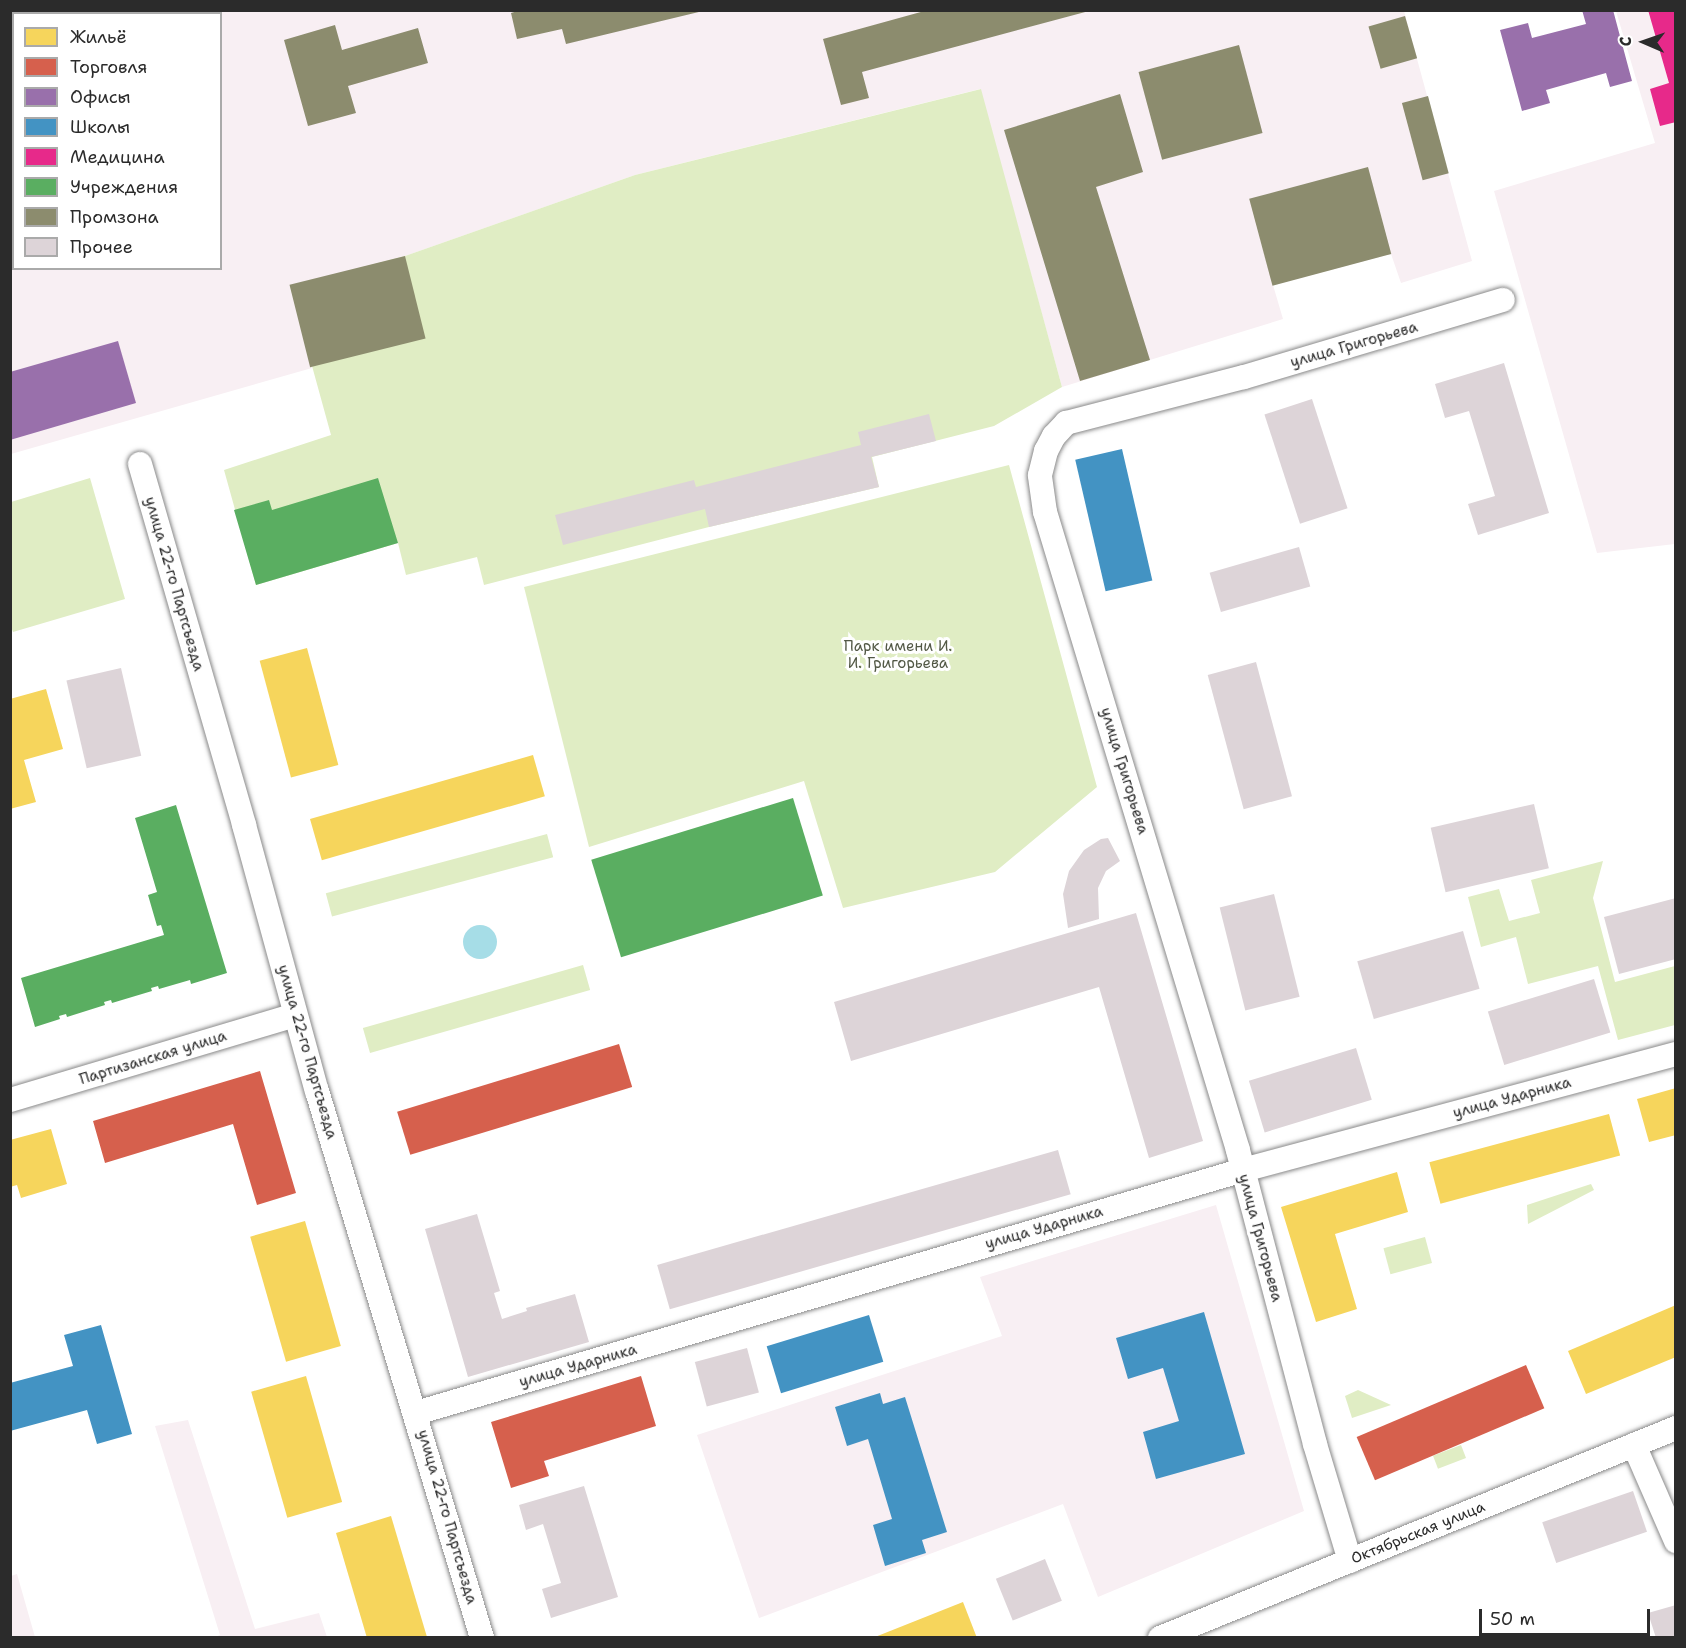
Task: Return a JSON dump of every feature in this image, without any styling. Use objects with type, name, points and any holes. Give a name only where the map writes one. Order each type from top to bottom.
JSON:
[{"type":"street","name":"улица Григорьева","points":[[1350,1561],[1315,1444],[1242,1170],[1045,512],[1040,492],[1042,463],[1054,436],[1066,423],[1244,377],[1503,300]]},
{"type":"street","name":"улица 22-го Партсъезда","points":[[140,464],[244,825],[295,1015],[482,1638]]},
{"type":"street","name":"Партизанская улица","points":[[10,1100],[295,1015]]},
{"type":"street","name":"улица Ударника","points":[[416,1413],[1242,1170],[1676,1054]]},
{"type":"street","name":"Октябрьская улица","points":[[1160,1638],[1676,1428]]},
{"type":"street","points":[[1634,1445],[1676,1541]]},
{"type":"shaded area","points":[[11,11],[1404,11],[1472,261],[1401,283],[1391,254],[1273,285],[1283,319],[1062,387],[980,89],[635,175],[405,256],[291,286],[312,368],[11,454]]},
{"type":"shaded area","points":[[1616,11],[1675,11],[1675,544],[1597,553],[1494,191],[1655,143]]},
{"type":"shaded area","points":[[1216,1205],[1304,1511],[1098,1597],[1063,1504],[759,1618],[697,1435],[1002,1336],[980,1277]]},
{"type":"shaded area","points":[[188,1420],[255,1629],[319,1613],[327,1637],[215,1637],[220,1635],[155,1426]]},
{"type":"shaded area","points":[[17,1574],[35,1637],[11,1637],[11,1576]]},
{"type":"green space","points":[[981,89],[1062,387],[994,426],[872,457],[879,487],[709,527],[484,585],[477,557],[406,575],[398,543],[256,585],[224,470],[331,435],[290,286],[405,256],[635,175]]},
{"type":"green space","points":[[10,138],[12,138],[12,262],[10,262]]},
{"type":"green space","name":"Парк имени И. И. Григорьева","points":[[1009,465],[1097,787],[995,872],[843,908],[804,781],[589,847],[524,587]]},
{"type":"green space","points":[[90,478],[125,599],[13,632],[10,624],[11,502]]},
{"type":"green space","points":[[547,834],[553,857],[332,916],[326,893]]},
{"type":"green space","points":[[1603,861],[1593,898],[1615,982],[1675,966],[1675,1025],[1618,1040],[1598,966],[1528,984],[1516,937],[1481,947],[1468,897],[1499,889],[1509,921],[1540,913],[1531,880]]},
{"type":"green space","points":[[583,965],[590,990],[370,1053],[363,1028]]},
{"type":"green space","points":[[1591,1184],[1594,1190],[1528,1224],[1527,1205]]},
{"type":"green space","points":[[1425,1237],[1432,1263],[1390,1274],[1383,1248]]},
{"type":"green space","points":[[1358,1390],[1391,1405],[1352,1418],[1345,1396]]},
{"type":"green space","points":[[1461,1445],[1466,1458],[1438,1469],[1433,1456]]},
{"type":"water","points":[[480,925],[492,930],[497,942],[492,954],[480,959],[468,954],[463,942],[468,930]]},
{"type":"building: Жильё","points":[[307,648],[338,765],[291,778],[260,661]]},
{"type":"building: Жильё","points":[[46,689],[63,749],[24,760],[36,802],[10,809],[10,699]]},
{"type":"building: Жильё","points":[[533,755],[545,796],[322,860],[310,819]]},
{"type":"building: Жильё","points":[[1676,1088],[1676,1135],[1649,1142],[1637,1099]]},
{"type":"building: Жильё","points":[[1609,1114],[1620,1156],[1440,1204],[1429,1162]]},
{"type":"building: Жильё","points":[[51,1129],[67,1184],[21,1198],[17,1185],[10,1187],[10,1140]]},
{"type":"building: Жильё","points":[[1397,1172],[1408,1212],[1335,1234],[1357,1309],[1316,1322],[1281,1207]]},
{"type":"building: Жильё","points":[[305,1221],[341,1346],[286,1362],[250,1237]]},
{"type":"building: Жильё","points":[[1676,1305],[1676,1357],[1586,1394],[1568,1351]]},
{"type":"building: Жильё","points":[[306,1376],[342,1502],[287,1518],[251,1392]]},
{"type":"building: Жильё","points":[[391,1516],[427,1637],[424,1638],[367,1638],[336,1533]]},
{"type":"building: Жильё","points":[[963,1602],[977,1638],[875,1638],[875,1637]]},
{"type":"building: Торговля","points":[[619,1044],[632,1087],[410,1155],[397,1112]]},
{"type":"building: Торговля","points":[[260,1071],[296,1193],[257,1205],[233,1124],[105,1163],[93,1121]]},
{"type":"building: Торговля","points":[[1526,1365],[1544,1408],[1375,1480],[1357,1437]]},
{"type":"building: Торговля","points":[[641,1376],[656,1426],[544,1461],[549,1476],[511,1488],[491,1422]]},
{"type":"building: Офисы","points":[[1582,10],[1613,10],[1632,81],[1610,87],[1606,73],[1546,90],[1550,103],[1522,111],[1500,30],[1528,23],[1532,38],[1586,24]]},
{"type":"building: Офисы","points":[[118,341],[136,403],[10,440],[10,372]]},
{"type":"building: Школы","points":[[1122,449],[1152,581],[1106,591],[1075,460]]},
{"type":"building: Школы","points":[[1204,1312],[1245,1454],[1156,1479],[1143,1432],[1179,1421],[1163,1368],[1128,1379],[1116,1338]]},
{"type":"building: Школы","points":[[869,1315],[883,1362],[781,1393],[767,1346]]},
{"type":"building: Школы","points":[[101,1325],[132,1434],[97,1444],[87,1410],[10,1431],[10,1383],[73,1366],[64,1335]]},
{"type":"building: Школы","points":[[880,1393],[883,1404],[905,1397],[947,1532],[922,1540],[926,1553],[885,1566],[873,1525],[892,1519],[868,1439],[847,1446],[835,1407]]},
{"type":"building: Медицина","points":[[1648,10],[1676,10],[1676,122],[1660,126],[1650,89],[1669,83]]},
{"type":"building: Учреждения","points":[[378,478],[398,543],[256,585],[234,510],[269,500],[272,510]]},
{"type":"building: Учреждения","points":[[793,798],[823,896],[621,957],[591,860]]},
{"type":"building: Учреждения","points":[[176,805],[227,973],[191,984],[190,980],[159,989],[158,986],[151,988],[152,991],[112,1003],[111,1000],[104,1002],[105,1005],[67,1017],[66,1014],[59,1016],[60,1019],[35,1027],[21,978],[164,935],[161,925],[157,926],[148,895],[157,892],[135,818]]},
{"type":"building: Промзона","points":[[10,10],[80,10],[80,12],[12,12],[12,98],[10,98]]},
{"type":"building: Промзона","points":[[521,10],[703,11],[566,44],[562,29],[517,39],[511,13]]},
{"type":"building: Промзона","points":[[928,10],[1089,11],[862,72],[869,98],[841,105],[823,39]]},
{"type":"building: Промзона","points":[[1405,16],[1417,58],[1381,69],[1368,26]]},
{"type":"building: Промзона","points":[[335,25],[342,50],[418,28],[428,63],[348,86],[356,113],[308,126],[284,40]]},
{"type":"building: Промзона","points":[[1239,45],[1263,133],[1162,160],[1139,72]]},
{"type":"building: Промзона","points":[[1120,94],[1143,172],[1096,187],[1150,360],[1080,381],[1004,130]]},
{"type":"building: Промзона","points":[[1428,96],[1449,173],[1423,180],[1402,103]]},
{"type":"building: Промзона","points":[[1368,167],[1391,254],[1272,286],[1249,199]]},
{"type":"building: Промзона","points":[[405,256],[426,338],[310,367],[290,285]]},
{"type":"building: Прочее","points":[[1504,363],[1549,513],[1478,535],[1468,504],[1495,496],[1469,411],[1445,418],[1435,384]]},
{"type":"building: Прочее","points":[[1312,399],[1348,508],[1300,524],[1264,414]]},
{"type":"building: Прочее","points":[[929,414],[936,441],[871,457],[879,487],[709,527],[705,509],[563,545],[555,515],[694,480],[696,487],[861,445],[858,432]]},
{"type":"building: Прочее","points":[[1299,547],[1310,586],[1221,612],[1210,573]]},
{"type":"building: Прочее","points":[[1256,662],[1292,796],[1244,809],[1208,675]]},
{"type":"building: Прочее","points":[[121,668],[141,756],[87,768],[66,681]]},
{"type":"building: Прочее","points":[[1534,804],[1549,868],[1446,892],[1431,828]]},
{"type":"building: Прочее","points":[[1108,838],[1120,861],[1106,871],[1098,888],[1099,919],[1068,928],[1063,894],[1069,871],[1084,850],[1101,839]]},
{"type":"building: Прочее","points":[[1274,894],[1300,997],[1245,1010],[1220,908]]},
{"type":"building: Прочее","points":[[1676,898],[1676,959],[1619,974],[1604,917]]},
{"type":"building: Прочее","points":[[1136,913],[1203,1141],[1149,1158],[1099,987],[851,1061],[834,1002]]},
{"type":"building: Прочее","points":[[1463,931],[1480,989],[1374,1019],[1357,961]]},
{"type":"building: Прочее","points":[[1594,979],[1610,1033],[1504,1065],[1488,1011]]},
{"type":"building: Прочее","points":[[1356,1048],[1372,1100],[1265,1132],[1249,1081]]},
{"type":"building: Прочее","points":[[1058,1150],[1071,1194],[670,1309],[657,1265]]},
{"type":"building: Прочее","points":[[477,1214],[500,1291],[494,1293],[502,1319],[527,1311],[526,1308],[575,1294],[589,1342],[468,1377],[425,1229]]},
{"type":"building: Прочее","points":[[747,1348],[759,1392],[707,1406],[695,1362]]},
{"type":"building: Прочее","points":[[584,1486],[618,1597],[551,1618],[542,1589],[561,1583],[543,1524],[526,1530],[519,1505]]},
{"type":"building: Прочее","points":[[1633,1491],[1647,1532],[1556,1563],[1542,1522]]},
{"type":"building: Прочее","points":[[1045,1559],[1062,1601],[1013,1621],[996,1579]]},
{"type":"building: Прочее","points":[[1676,1605],[1676,1638],[1656,1638],[1648,1613]]}]
